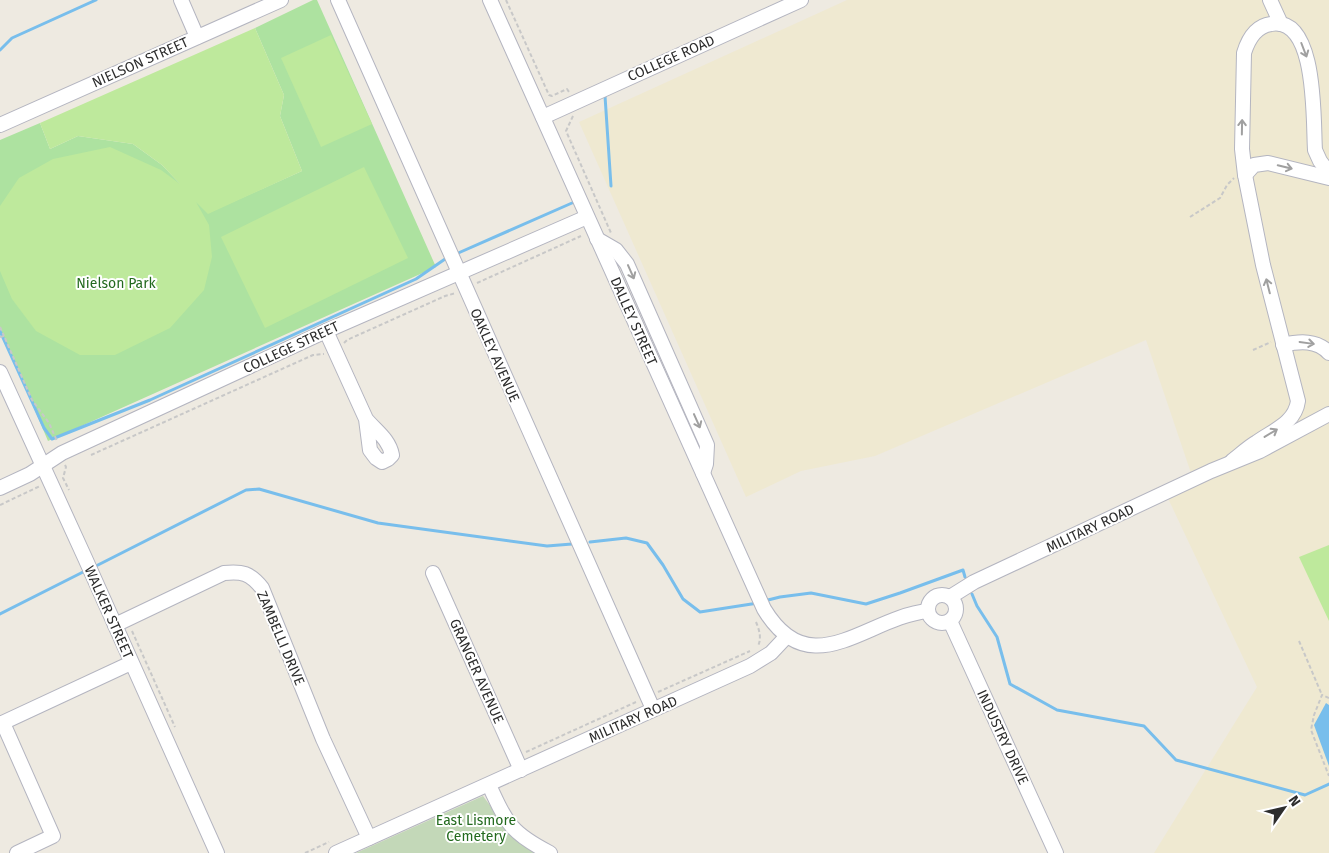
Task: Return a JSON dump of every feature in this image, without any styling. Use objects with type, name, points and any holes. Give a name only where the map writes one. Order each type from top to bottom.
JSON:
[{"type":"street","points":[[181,0],[197,36]]},
{"type":"street","name":"NIELSON STREET","points":[[0,125],[281,0]]},
{"type":"street","name":"OAKLEY AVENUE","points":[[338,0],[653,709]]},
{"type":"street","name":"DALLEY STREET","points":[[490,0],[764,609],[778,629],[786,636]]},
{"type":"street","name":"COLLEGE ROAD","points":[[543,117],[801,0]]},
{"type":"street","points":[[1270,0],[1281,24]]},
{"type":"street","points":[[1327,413],[1310,420],[1304,419],[1300,415],[1297,391],[1263,265],[1245,175],[1242,148],[1244,54],[1247,42],[1262,27],[1271,24],[1281,24],[1297,34],[1308,57],[1316,150],[1320,161],[1329,174]]},
{"type":"street","points":[[1245,175],[1254,165],[1268,163],[1329,178]]},
{"type":"street","name":"COLLEGE STREET","points":[[0,488],[30,474],[62,453],[326,331],[459,274],[582,206]]},
{"type":"street","points":[[326,331],[366,419]]},
{"type":"street","points":[[1284,345],[1305,342],[1316,344],[1329,353]]},
{"type":"street","name":"WALKER STREET","points":[[0,372],[217,853]]},
{"type":"street","points":[[1232,461],[1255,443],[1289,421],[1294,416],[1298,401]]},
{"type":"street","points":[[1232,461],[1260,451],[1304,428],[1327,413]]},
{"type":"street","name":"MILITARY ROAD","points":[[950,597],[974,582],[1232,461]]},
{"type":"street","name":"ZAMBELLI DRIVE","points":[[115,625],[224,573],[236,571],[247,574],[255,580],[262,588],[323,739],[369,838]]},
{"type":"street","name":"GRANGER AVENUE","points":[[433,573],[521,770]]},
{"type":"street","points":[[941,594],[950,597],[957,607],[955,615],[950,621],[941,623],[932,620],[928,611],[929,602],[932,598],[941,594]]},
{"type":"street","points":[[786,636],[808,645],[832,645],[901,616],[914,612],[928,611]]},
{"type":"street","name":"INDUSTRY DRIVE","points":[[950,621],[1056,853]]},
{"type":"street","name":"MILITARY ROAD","points":[[336,853],[750,666],[771,653],[786,636]]},
{"type":"street","points":[[17,853],[53,836],[2,723],[131,663]]},
{"type":"street","points":[[489,785],[513,829],[522,837],[550,853]]},
{"type":"path","points":[[506,0],[550,95],[552,96],[567,89],[569,93]]},
{"type":"path","points":[[475,285],[486,278],[582,236]]},
{"type":"path","points":[[342,346],[347,340],[445,296],[456,293]]},
{"type":"path","points":[[0,327],[32,400],[49,423],[55,436]]},
{"type":"path","points":[[0,337],[4,336]]},
{"type":"path","points":[[83,458],[313,355],[327,353]]},
{"type":"path","points":[[63,460],[66,468],[63,478],[70,494]]},
{"type":"path","points":[[0,505],[40,486]]},
{"type":"path","points":[[657,692],[754,649],[760,642],[756,622]]},
{"type":"path","points":[[1299,641],[1322,695],[1329,698]]},
{"type":"path","points":[[1322,695],[1314,715],[1311,730],[1329,776]]},
{"type":"path","points":[[521,755],[638,701]]},
{"type":"shaded area","points":[[847,0],[1329,0],[1329,853],[1154,853],[1257,687],[1165,492],[1193,479],[1146,340],[875,456],[801,471],[746,497],[579,122]]},
{"type":"green space","name":"Nielson Park","points":[[313,0],[317,0],[436,267],[48,441],[0,328],[0,140],[40,123],[50,149],[78,136],[133,144],[162,165],[208,213],[302,171],[280,116],[284,95],[255,28]]},
{"type":"green space","points":[[255,28],[284,95],[280,116],[302,171],[208,214],[196,202],[209,225],[212,257],[204,290],[170,328],[115,355],[80,355],[36,331],[12,299],[0,271],[0,206],[19,178],[53,159],[110,147],[161,170],[180,184],[162,165],[133,144],[78,136],[50,149],[40,123]]},
{"type":"green space","points":[[331,35],[372,124],[321,147],[281,58]]},
{"type":"green space","points":[[364,167],[408,258],[265,328],[221,237]]},
{"type":"green space","points":[[1329,545],[1329,621],[1299,557]]},
{"type":"green space","name":"East Lismore Cemetery","points":[[483,796],[498,816],[543,853],[356,853]]},
{"type":"water","points":[[1326,703],[1329,705],[1329,766],[1314,725]]},
{"type":"waterway","points":[[0,50],[12,38],[96,0]]},
{"type":"waterway","points":[[605,96],[611,186]]},
{"type":"waterway","points":[[456,254],[572,203]]},
{"type":"waterway","points":[[0,331],[44,428],[52,439],[150,400],[416,279],[448,257]]},
{"type":"waterway","points":[[92,568],[246,490],[259,489],[378,523],[547,546],[572,544]]},
{"type":"waterway","points":[[590,542],[626,538],[647,543],[663,565],[683,599],[700,612],[758,603]]},
{"type":"waterway","points":[[0,614],[87,570]]},
{"type":"waterway","points":[[764,601],[811,593],[866,604],[963,570],[965,577]]},
{"type":"waterway","points":[[972,594],[977,606],[997,637],[1010,684],[1057,710],[1144,726],[1176,760],[1305,795],[1329,784]]}]
